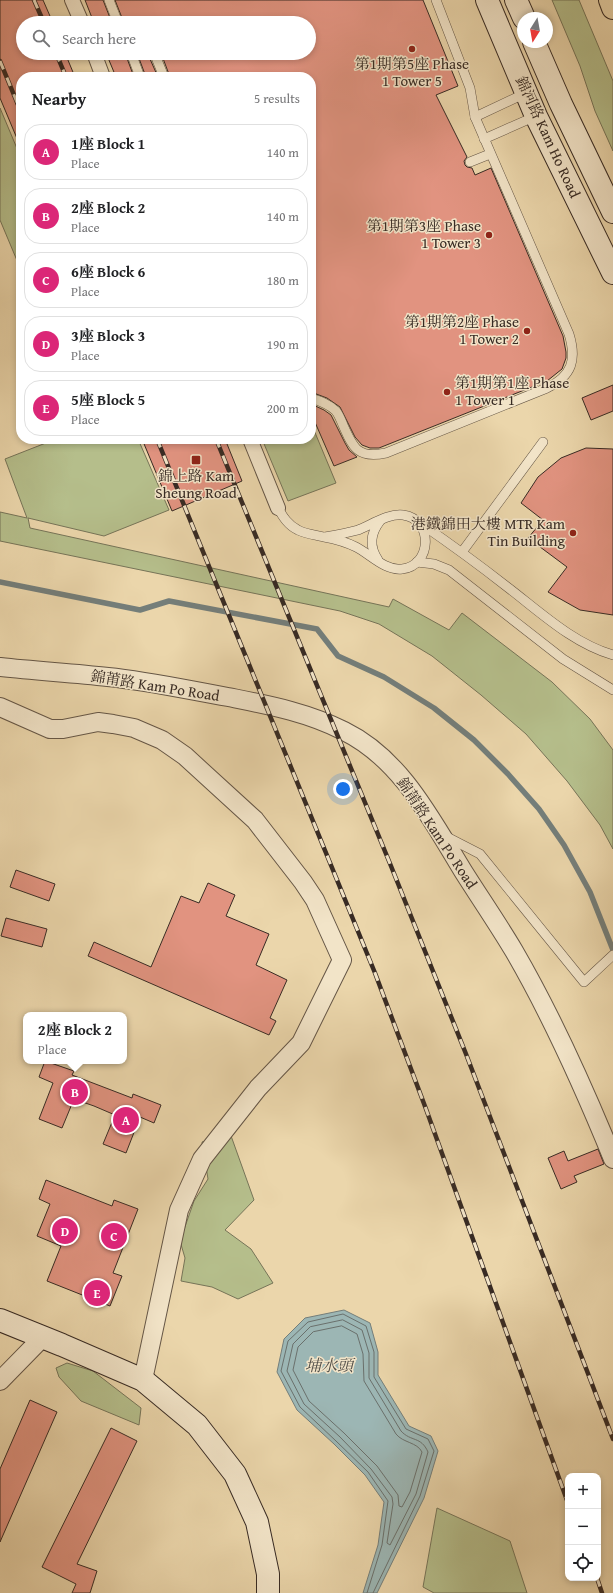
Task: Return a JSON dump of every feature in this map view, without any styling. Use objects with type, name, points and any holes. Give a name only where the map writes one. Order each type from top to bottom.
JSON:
[{"type":"highway","points":[[610,0],[613,8]]},
{"type":"main road","name":"錦河路 Kam Ho Road","points":[[487,0],[536,116],[613,273]]},
{"type":"main road","points":[[516,0],[521,12]]},
{"type":"main road","name":"錦河路 Kam Ho Road","points":[[537,48],[561,104],[613,212]]},
{"type":"main road","points":[[0,1320],[143,1380],[197,1425],[235,1474],[258,1522],[268,1574],[268,1593]]},
{"type":"street","points":[[72,0],[79,16]]},
{"type":"street","points":[[97,60],[101,72]]},
{"type":"street","points":[[252,444],[278,508]]},
{"type":"street","name":"錦莆路 Kam Po Road","points":[[0,667],[149,682],[286,709],[323,721],[346,731],[366,744],[386,760],[408,786],[440,833],[514,951],[540,998],[586,1092],[613,1159]]},
{"type":"street","points":[[0,707],[50,729],[64,729],[98,722],[134,728],[162,740],[185,756],[255,820],[315,900],[342,960],[301,1043],[258,1088],[202,1159],[179,1210],[143,1380]]},
{"type":"street","points":[[0,1381],[43,1337]]},
{"type":"lane","points":[[109,0],[115,16]]},
{"type":"lane","points":[[316,400],[325,403],[336,412],[354,447],[360,452],[377,455],[386,453],[547,388],[557,383],[565,376],[570,368],[573,358],[573,346],[569,334],[475,117],[470,88],[436,0]]},
{"type":"lane","points":[[134,60],[138,72]]},
{"type":"lane","points":[[157,60],[162,72]]},
{"type":"lane","points":[[475,117],[527,93]]},
{"type":"lane","points":[[484,139],[536,116]]},
{"type":"lane","points":[[470,162],[490,154]]},
{"type":"lane","points":[[462,552],[543,442]]},
{"type":"lane","points":[[278,508],[282,516],[290,525],[299,531],[325,537],[356,547],[385,565],[402,569],[417,562],[423,555],[426,547],[424,530],[419,523],[412,518]]},
{"type":"lane","points":[[325,537],[358,530],[380,521],[387,516],[396,514],[412,518],[462,552],[560,628],[592,647],[613,655]]},
{"type":"lane","points":[[378,560],[371,544],[375,528],[380,521]]},
{"type":"lane","points":[[417,562],[434,564],[449,570],[563,659],[613,690]]},
{"type":"lane","points":[[440,833],[480,854],[584,982],[613,955]]},
{"type":"green space","points":[[552,0],[579,0],[613,81],[613,151],[595,111],[580,66]]},
{"type":"green space","points":[[0,108],[16,146],[16,258],[0,220]]},
{"type":"green space","points":[[316,435],[336,483],[288,501],[264,444],[316,444]]},
{"type":"green space","points":[[43,444],[140,444],[169,510],[104,536],[28,518],[30,528],[389,607],[393,599],[449,630],[462,613],[552,682],[590,719],[613,750],[613,849],[600,825],[567,781],[526,734],[481,695],[432,656],[379,624],[340,611],[0,541],[0,512],[27,518],[5,459]]},
{"type":"green space","points":[[230,1133],[254,1200],[225,1230],[251,1249],[273,1283],[238,1299],[212,1287],[181,1281],[185,1258],[180,1241],[194,1201],[208,1179],[202,1142]]},
{"type":"green space","points":[[67,1363],[93,1371],[141,1408],[139,1425],[81,1401],[59,1377],[56,1368]]},
{"type":"green space","points":[[437,1508],[510,1541],[527,1593],[434,1593],[423,1587]]},
{"type":"water","name":"埔水頭","points":[[344,1310],[370,1323],[378,1352],[378,1375],[409,1426],[431,1436],[438,1451],[424,1498],[377,1593],[363,1593],[378,1545],[384,1502],[365,1475],[297,1410],[277,1372],[284,1339],[305,1318]]},
{"type":"building","points":[[0,0],[43,0],[50,16],[16,16],[16,60],[68,60],[73,72],[16,72],[16,136],[0,98]]},
{"type":"building","points":[[85,0],[103,0],[109,16],[91,16]]},
{"type":"building","points":[[115,0],[423,0],[458,86],[436,95],[467,157],[464,161],[465,165],[472,168],[475,175],[491,168],[563,336],[566,358],[562,369],[547,381],[379,448],[370,448],[362,445],[355,437],[340,407],[327,398],[316,394],[316,72],[168,72],[164,60],[316,60],[316,16],[121,16]]},
{"type":"building","points":[[109,60],[128,60],[132,72],[114,72]]},
{"type":"building","points":[[140,60],[150,60],[156,72],[144,72]]},
{"type":"building","points":[[613,385],[613,411],[591,420],[582,398]]},
{"type":"building","points":[[316,406],[331,415],[349,450],[357,457],[334,466],[316,425]]},
{"type":"building","name":"錦上路 Kam Sheung Road","points":[[144,444],[227,444],[242,481],[172,511]]},
{"type":"building","name":"港鐵錦田大樓 MTR Kam Tin Building","points":[[586,448],[613,449],[613,615],[580,610],[548,592],[567,567],[528,538],[543,520],[521,503],[538,477],[561,458]]},
{"type":"building","points":[[16,870],[55,884],[49,901],[10,887]]},
{"type":"building","points":[[208,883],[235,895],[226,916],[269,934],[256,965],[287,980],[270,1018],[276,1021],[269,1035],[88,956],[94,942],[151,967],[181,896],[199,903]]},
{"type":"building","points":[[6,918],[47,929],[42,947],[1,936]]},
{"type":"building","points":[[44,1064],[54,1064],[74,1071],[72,1075],[132,1098],[133,1094],[161,1105],[154,1123],[140,1117],[126,1153],[103,1144],[115,1115],[94,1106],[74,1099],[62,1128],[39,1119],[53,1083],[39,1077]]},
{"type":"building","points":[[598,1149],[604,1164],[574,1176],[577,1182],[561,1189],[548,1158],[564,1151],[568,1161]]},
{"type":"building","points":[[46,1180],[112,1206],[114,1200],[138,1209],[113,1273],[122,1276],[110,1306],[47,1281],[61,1246],[37,1236],[50,1204],[39,1199]]},
{"type":"building","points":[[30,1400],[57,1412],[0,1542],[0,1469]]},
{"type":"building","points":[[111,1428],[137,1441],[77,1564],[97,1571],[90,1593],[72,1593],[76,1584],[42,1567]]},
{"type":"waterway","points":[[0,582],[140,610],[169,601],[317,629],[338,656],[384,677],[434,708],[474,740],[508,774],[539,809],[564,845],[590,892],[613,950]]},
{"type":"railway","points":[[34,0],[41,16]]},
{"type":"railway","points":[[59,60],[64,72]]},
{"type":"railway","points":[[0,61],[16,100]]},
{"type":"railway","points":[[159,444],[375,973],[426,1109],[565,1495]]},
{"type":"railway","points":[[218,444],[391,866],[466,1054],[613,1439]]},
{"type":"railway","points":[[598,1581],[602,1593]]},
{"type":"place","name":"第1期第5座 Phase 1 Tower 5","points":[[412,49]]},
{"type":"place","name":"第1期第3座 Phase 1 Tower 3","points":[[489,235]]},
{"type":"place","name":"第1期第2座 Phase 1 Tower 2","points":[[527,331]]},
{"type":"place","name":"第1期第1座 Phase 1 Tower 1","points":[[447,392]]},
{"type":"place","name":"錦上路 Kam Sheung Road","points":[[196,460]]},
{"type":"place","name":"港鐵錦田大樓 MTR Kam Tin Building","points":[[573,533]]},
{"type":"place","name":"2座 Block 2","points":[[75,1092]]},
{"type":"place","name":"1座 Block 1","points":[[126,1120]]},
{"type":"place","name":"3座 Block 3","points":[[65,1231]]},
{"type":"place","name":"6座 Block 6","points":[[114,1236]]},
{"type":"place","name":"5座 Block 5","points":[[97,1293]]}]
